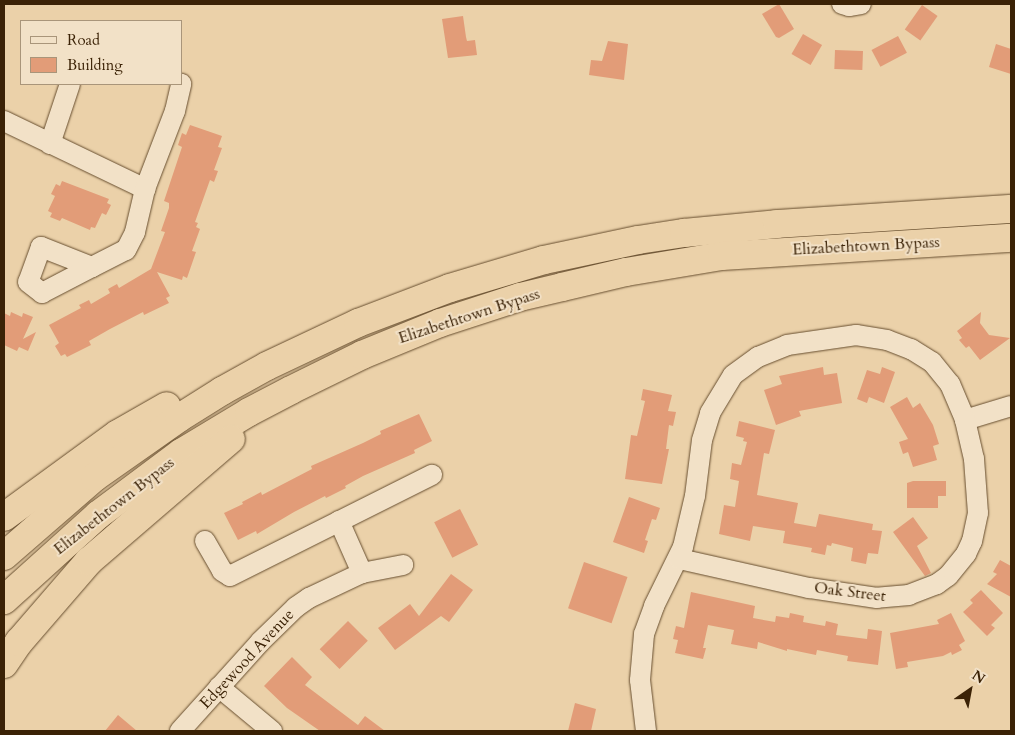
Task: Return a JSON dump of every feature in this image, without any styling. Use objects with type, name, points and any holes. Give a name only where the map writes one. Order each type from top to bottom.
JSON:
[{"type":"highway","name":"Elizabethtown Bypass","points":[[4,556],[55,510],[136,447],[222,391],[312,344],[358,323],[450,288],[516,268],[591,249],[646,239],[730,228],[1011,209]]},
{"type":"highway","name":"Elizabethtown Bypass","points":[[4,600],[59,548],[150,476],[215,432],[291,390],[362,355],[440,323],[520,297],[626,272],[722,256],[1011,238]]},
{"type":"highway","points":[[4,517],[118,434],[224,372],[312,344]]},
{"type":"highway","points":[[4,664],[19,642],[89,561],[196,468],[291,390]]},
{"type":"street","points":[[842,4],[849,6],[861,4]]},
{"type":"street","points":[[50,144],[70,85]]},
{"type":"street","points":[[92,267],[126,250],[135,232],[145,189],[175,111],[180,85]]},
{"type":"street","points":[[4,121],[145,189]]},
{"type":"street","name":"Oak Street","points":[[646,731],[640,680],[644,634],[654,606],[679,559],[690,523],[702,440],[710,413],[733,375],[758,356],[802,342],[846,336],[864,336],[900,343],[932,362],[942,372],[956,396],[965,420],[974,459],[977,485],[976,527],[969,548],[958,566],[948,576],[923,591],[893,598],[869,597],[809,588],[679,559]]},
{"type":"street","points":[[965,420],[1011,406]]},
{"type":"street","points":[[205,540],[222,571],[230,576],[432,475]]},
{"type":"street","points":[[339,521],[362,573]]},
{"type":"street","name":"Edgewood Avenue","points":[[180,731],[260,642],[296,607],[309,598],[362,573],[403,566]]},
{"type":"street","points":[[219,687],[272,731]]},
{"type":"building","points":[[779,4],[794,29],[779,38],[776,37],[762,14]]},
{"type":"building","points":[[922,5],[938,16],[920,40],[905,30]]},
{"type":"building","points":[[463,16],[467,41],[475,40],[477,55],[448,58],[442,19]]},
{"type":"building","points":[[803,34],[822,45],[811,65],[792,54]]},
{"type":"building","points":[[898,36],[907,53],[880,67],[872,50]]},
{"type":"building","points":[[608,41],[628,44],[624,80],[589,75],[591,60],[602,61]]},
{"type":"building","points":[[996,44],[1011,49],[1011,74],[989,67]]},
{"type":"building","points":[[835,50],[863,51],[862,70],[834,69]]},
{"type":"building","points":[[190,125],[222,136],[218,147],[222,148],[214,170],[218,171],[214,182],[210,180],[195,222],[198,223],[196,227],[200,229],[192,251],[196,252],[187,278],[183,276],[182,280],[157,272],[170,296],[166,298],[169,303],[144,315],[143,312],[110,329],[89,341],[91,345],[67,357],[65,354],[61,356],[55,346],[59,343],[49,325],[81,308],[79,305],[89,300],[91,304],[110,293],[108,289],[117,284],[119,288],[151,269],[165,232],[161,231],[169,203],[164,201],[182,147],[178,145],[182,133],[186,135]]},
{"type":"building","points":[[62,181],[109,199],[107,203],[111,205],[106,215],[102,213],[95,228],[91,227],[90,230],[62,218],[60,221],[50,217],[52,213],[48,211],[55,196],[51,194],[56,184],[60,186]]},
{"type":"building","points":[[11,312],[22,317],[23,313],[33,317],[23,339],[36,332],[28,351],[19,347],[17,351],[4,345],[4,313],[10,316]]},
{"type":"building","points":[[981,312],[980,323],[989,335],[1010,338],[980,360],[969,346],[966,348],[959,340],[962,338],[957,331]]},
{"type":"building","points":[[823,367],[824,375],[837,373],[842,403],[799,411],[801,416],[776,425],[764,390],[782,384],[779,376]]},
{"type":"building","points":[[882,367],[895,372],[884,403],[869,397],[867,403],[857,399],[867,370],[880,374]]},
{"type":"building","points":[[643,389],[672,395],[668,411],[676,412],[673,426],[669,425],[666,449],[669,449],[662,484],[625,479],[631,435],[637,436],[645,401],[641,400]]},
{"type":"building","points":[[907,397],[913,408],[920,403],[933,425],[939,444],[933,446],[937,460],[913,467],[908,452],[903,454],[899,442],[908,439],[890,407]]},
{"type":"building","points":[[419,414],[432,441],[414,450],[415,453],[363,476],[345,486],[346,488],[326,498],[325,496],[294,512],[257,534],[256,531],[238,540],[224,513],[243,504],[242,502],[261,492],[262,495],[312,469],[311,466],[363,443],[381,434],[380,431]]},
{"type":"building","points":[[739,421],[775,430],[769,454],[764,453],[757,495],[798,503],[794,523],[816,527],[819,514],[873,524],[872,530],[882,531],[878,554],[868,553],[866,564],[851,561],[853,548],[832,543],[831,546],[827,545],[825,555],[811,552],[812,548],[783,543],[785,531],[753,526],[750,541],[719,534],[724,505],[735,507],[739,481],[730,479],[732,463],[741,465],[747,442],[743,441],[744,438],[736,436]]},
{"type":"building","points":[[913,481],[946,481],[946,496],[938,496],[938,508],[907,508],[907,483]]},
{"type":"building","points":[[629,497],[660,508],[656,520],[652,519],[645,540],[648,541],[644,553],[613,542]]},
{"type":"building","points":[[460,509],[478,545],[452,558],[434,522]]},
{"type":"building","points":[[913,517],[928,538],[917,546],[931,573],[925,576],[893,532]]},
{"type":"building","points":[[1000,560],[1011,566],[1011,597],[987,584],[997,574],[993,572]]},
{"type":"building","points":[[584,562],[627,577],[612,623],[568,608]]},
{"type":"building","points":[[451,574],[473,590],[449,622],[441,616],[395,650],[378,628],[410,604],[419,616]]},
{"type":"building","points":[[981,590],[1003,613],[991,625],[995,628],[987,636],[963,612],[973,603],[970,600]]},
{"type":"building","points":[[691,592],[755,606],[753,618],[775,622],[776,616],[789,618],[790,613],[804,616],[803,622],[825,626],[826,621],[838,624],[836,635],[867,639],[868,629],[882,631],[878,665],[847,661],[848,656],[817,650],[816,655],[787,649],[787,651],[758,642],[757,649],[731,644],[734,630],[708,625],[703,648],[706,648],[703,659],[675,653],[678,640],[673,639],[676,626],[684,628]]},
{"type":"building","points":[[951,613],[965,641],[959,645],[962,650],[952,655],[951,652],[943,656],[907,662],[908,667],[896,669],[890,633],[939,624],[937,620]]},
{"type":"building","points":[[348,621],[368,641],[340,669],[320,649]]},
{"type":"building","points":[[292,657],[312,677],[305,685],[358,725],[365,716],[385,731],[320,731],[287,708],[264,686]]},
{"type":"building","points":[[575,703],[596,709],[591,731],[568,731]]},
{"type":"building","points":[[118,715],[137,731],[105,731]]}]
